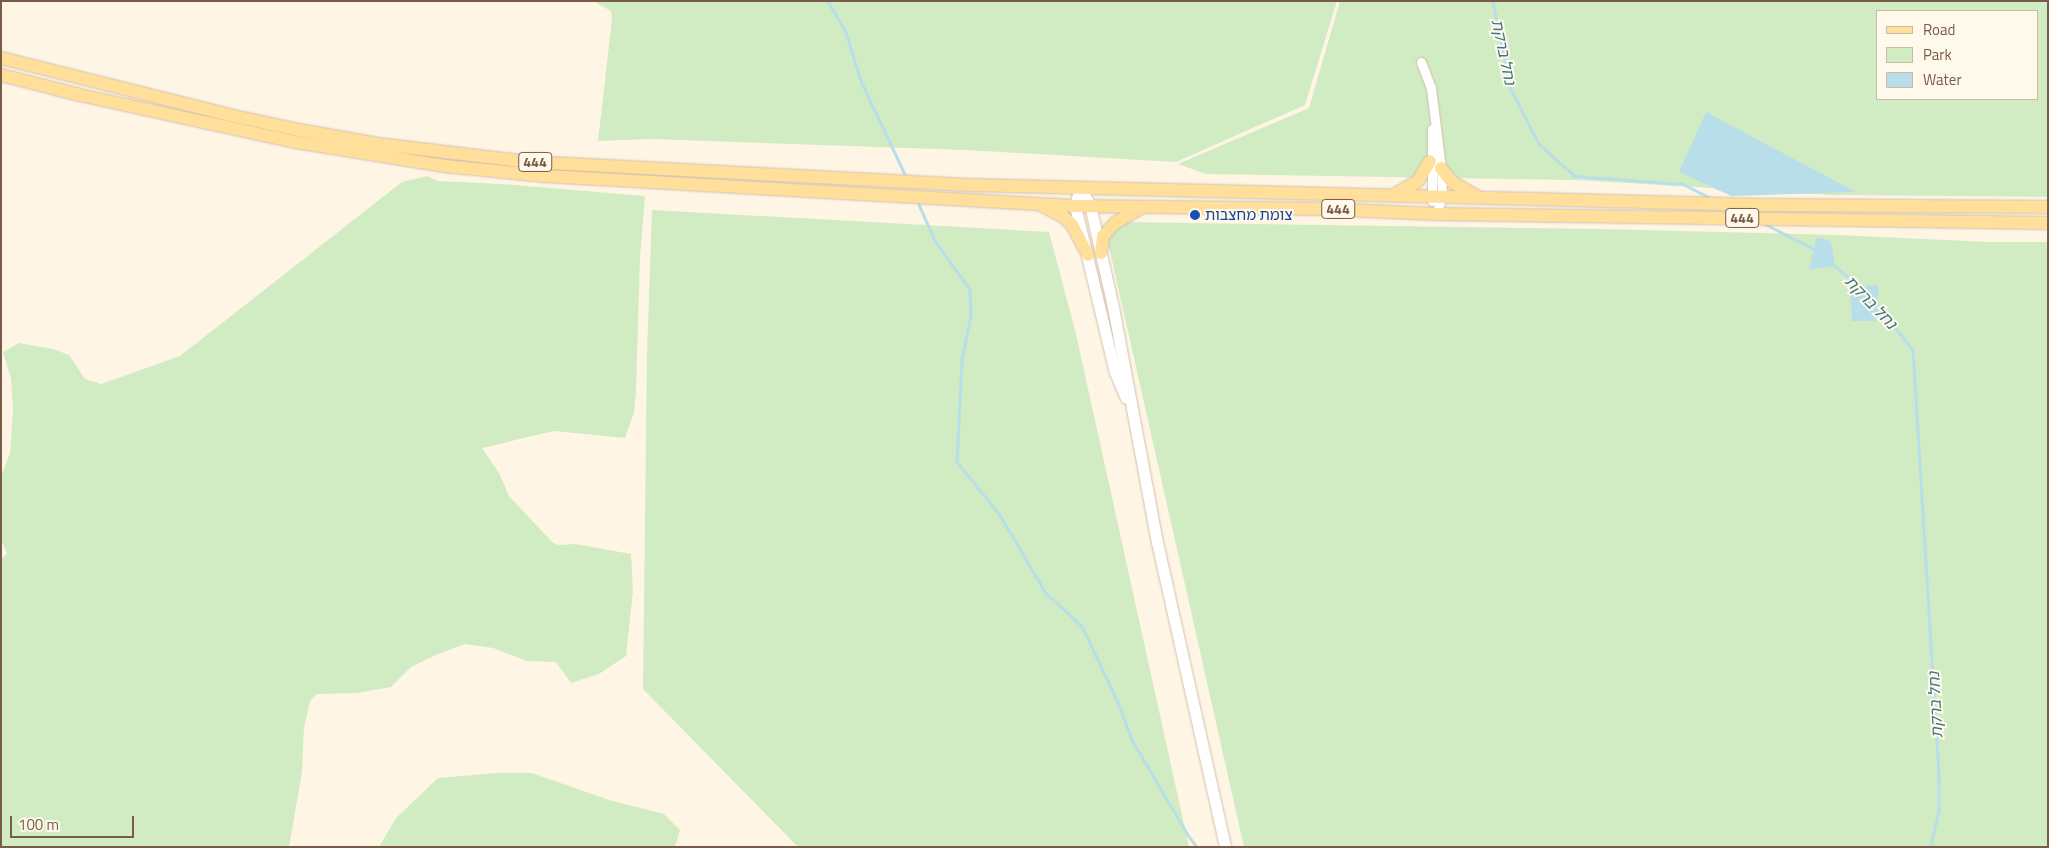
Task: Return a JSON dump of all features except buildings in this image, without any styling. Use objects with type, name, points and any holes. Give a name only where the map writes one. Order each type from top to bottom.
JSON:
[{"type":"main road","name":"444","points":[[1,58],[228,115],[369,142],[447,153],[587,166],[971,186],[1080,187],[1765,205],[2048,207]]},
{"type":"main road","name":"444","points":[[1,75],[80,95],[296,142],[446,166],[546,176],[1035,202],[1075,206],[1325,209],[1436,214],[2048,223]]},
{"type":"main road","points":[[1394,195],[1418,181],[1436,165],[1452,182],[1478,197]]},
{"type":"main road","points":[[1080,187],[1090,205],[1094,254]]},
{"type":"main road","points":[[1080,187],[1075,206],[1094,254],[1126,368],[1130,408],[1157,542],[1225,847]]},
{"type":"main road","points":[[1035,202],[1054,211],[1072,225],[1094,254]]},
{"type":"main road","points":[[1094,254],[1103,236],[1115,223],[1144,207]]},
{"type":"street","points":[[1421,62],[1429,80],[1433,99],[1436,214]]},
{"type":"green space","points":[[593,1],[1337,1],[1305,105],[1176,162],[966,150],[651,139],[598,141],[612,19],[611,11]]},
{"type":"green space","points":[[1340,1],[2048,1],[2048,197],[1831,195],[1575,180],[1206,174],[1178,164],[1309,108]]},
{"type":"green space","points":[[427,176],[438,181],[501,184],[645,196],[640,256],[636,392],[634,412],[625,438],[554,431],[482,448],[499,473],[509,496],[553,543],[559,545],[575,544],[631,554],[633,591],[626,656],[599,674],[571,683],[556,662],[527,661],[493,648],[465,644],[411,667],[391,687],[357,693],[317,694],[310,701],[304,728],[302,772],[289,847],[1,847],[1,559],[7,554],[1,539],[1,477],[10,453],[13,411],[11,379],[3,352],[19,343],[53,349],[69,355],[85,379],[101,384],[180,356],[402,182]]},
{"type":"green space","points":[[652,210],[1049,232],[1076,334],[1189,847],[798,847],[643,689],[647,354]]},
{"type":"green space","points":[[1122,222],[1600,229],[1838,235],[1988,242],[2048,242],[2048,847],[1244,847],[1107,238]]},
{"type":"green space","points":[[497,773],[532,773],[609,800],[664,814],[680,830],[675,847],[379,847],[396,818],[438,778]]},
{"type":"water","points":[[1706,112],[1856,192],[1731,196],[1679,172]]},
{"type":"water","points":[[1823,238],[1831,242],[1835,266],[1809,270],[1816,239]]},
{"type":"water","points":[[1878,285],[1878,321],[1852,321],[1850,287]]},
{"type":"waterway","points":[[828,1],[846,32],[861,81],[906,176]]},
{"type":"waterway","name":"נחל ברקת","points":[[1493,1],[1510,87],[1539,144],[1575,176],[1683,184],[1713,199]]},
{"type":"waterway","points":[[918,202],[935,241],[970,289],[971,315],[962,361],[957,462],[1000,515],[1046,593],[1082,626],[1118,702],[1132,740],[1197,847]]},
{"type":"waterway","name":"נחל ברקת","points":[[1765,224],[1816,250]]},
{"type":"waterway","name":"נחל ברקת","points":[[1833,264],[1859,287]]},
{"type":"waterway","name":"נחל ברקת","points":[[1876,303],[1913,350],[1939,778],[1939,811],[1931,847]]},
{"type":"place","name":"צומת מחצבות","points":[[1195,215]]}]
